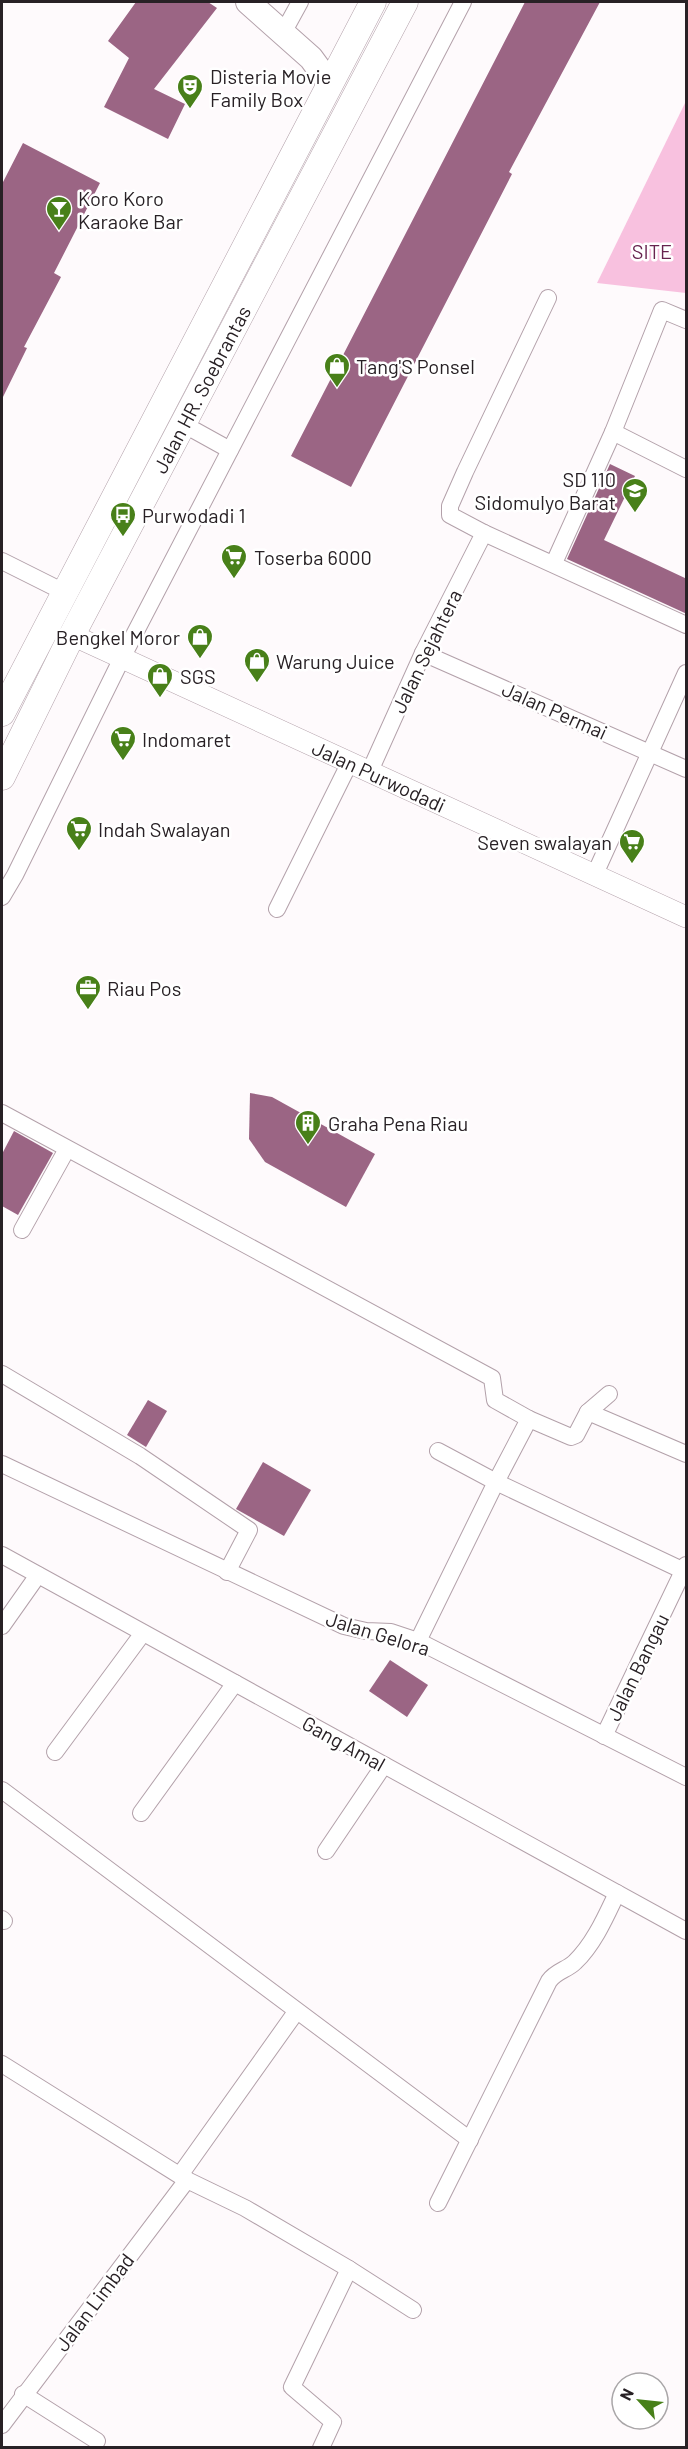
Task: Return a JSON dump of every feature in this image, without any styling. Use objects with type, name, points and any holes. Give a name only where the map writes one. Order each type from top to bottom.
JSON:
[{"type":"main road","points":[[248,2],[311,58],[330,84]]},
{"type":"main road","name":"Jalan HR. Soebrantas","points":[[2,713],[372,2]]},
{"type":"main road","name":"Jalan HR. Soebrantas","points":[[2,777],[72,635],[405,2]]},
{"type":"street","points":[[283,33],[300,2]]},
{"type":"street","points":[[2,897],[6,878],[464,2]]},
{"type":"street","points":[[548,298],[450,506],[450,515],[687,625]]},
{"type":"street","points":[[554,563],[612,432],[662,310],[687,320]]},
{"type":"street","points":[[183,424],[231,450]]},
{"type":"street","points":[[612,432],[687,469]]},
{"type":"street","name":"Jalan Sejahtera","points":[[370,771],[423,653],[484,532]]},
{"type":"street","points":[[2,561],[64,592]]},
{"type":"street","name":"Jalan Purwodadi","points":[[72,635],[687,916]]},
{"type":"street","name":"Jalan Permai","points":[[423,653],[687,769]]},
{"type":"street","points":[[595,874],[687,673]]},
{"type":"street","points":[[277,909],[350,762]]},
{"type":"street","points":[[2,1113],[492,1378],[495,1400],[529,1419],[571,1437],[576,1435],[588,1412],[609,1394]]},
{"type":"street","points":[[22,1230],[67,1149]]},
{"type":"street","points":[[2,1374],[140,1456],[249,1530],[227,1572]]},
{"type":"street","points":[[588,1412],[687,1454]]},
{"type":"street","points":[[418,1641],[529,1419]]},
{"type":"street","points":[[438,1451],[496,1482],[685,1568]]},
{"type":"street","name":"Jalan Gelora","points":[[2,1464],[344,1626],[366,1631],[391,1632],[418,1641],[687,1777]]},
{"type":"street","name":"Gang Amal","points":[[2,1555],[687,1931]]},
{"type":"street","name":"Jalan Bangau","points":[[604,1736],[685,1568]]},
{"type":"street","points":[[2,1626],[38,1575]]},
{"type":"street","points":[[55,1752],[143,1633]]},
{"type":"street","points":[[141,1813],[235,1683]]},
{"type":"street","points":[[326,1851],[384,1765]]},
{"type":"street","points":[[2,1790],[470,2140]]},
{"type":"street","points":[[438,2203],[549,1981],[554,1974],[576,1962],[600,1929],[617,1893]]},
{"type":"street","name":"Jalan Limbad","points":[[2,2425],[183,2178],[296,2012]]},
{"type":"street","points":[[2,2064],[183,2178],[245,2208],[349,2269],[413,2310]]},
{"type":"street","points":[[321,2448],[333,2422],[292,2386],[349,2269]]},
{"type":"street","points":[[23,2394],[97,2440]]},
{"type":"green space","name":"SITE","points":[[686,101],[686,293],[597,283]]},
{"type":"building","points":[[136,2],[208,2],[217,8],[154,89],[185,104],[168,139],[104,107],[129,58],[108,41]]},
{"type":"building","points":[[525,2],[600,2],[509,172],[512,174],[351,487],[291,456]]},
{"type":"building","points":[[23,143],[100,183],[54,273],[61,277],[24,347],[27,348],[2,399],[2,184]]},
{"type":"building","points":[[610,464],[635,476],[604,540],[687,579],[687,614],[567,559]]},
{"type":"building","name":"Graha Pena Riau","points":[[250,1093],[272,1097],[375,1154],[346,1207],[265,1162],[249,1139]]},
{"type":"building","points":[[14,1131],[53,1153],[18,1215],[2,1206],[2,1154]]},
{"type":"building","points":[[148,1400],[167,1411],[146,1447],[127,1435]]},
{"type":"building","points":[[263,1462],[311,1490],[284,1536],[236,1509]]},
{"type":"building","points":[[390,1660],[428,1685],[407,1717],[369,1691]]},
{"type":"place","name":"Disteria Movie Family Box","points":[[190,110]]},
{"type":"place","name":"Koro Koro Karaoke Bar","points":[[59,232]]},
{"type":"place","name":"Tang'S Ponsel","points":[[337,389]]},
{"type":"place","name":"SD 110 Sidomulyo Barat","points":[[635,514]]},
{"type":"place","name":"Purwodadi 1","points":[[123,538]]},
{"type":"place","name":"Toserba 6000","points":[[234,580]]},
{"type":"place","name":"Bengkel Moror","points":[[200,660]]},
{"type":"place","name":"Warung Juice","points":[[257,684]]},
{"type":"place","name":"SGS","points":[[160,699]]},
{"type":"place","name":"Indomaret","points":[[123,762]]},
{"type":"place","name":"Indah Swalayan","points":[[79,852]]},
{"type":"place","name":"Seven swalayan","points":[[632,865]]},
{"type":"place","name":"Riau Pos","points":[[88,1011]]},
{"type":"place","name":"Graha Pena Riau","points":[[308,1146]]}]
